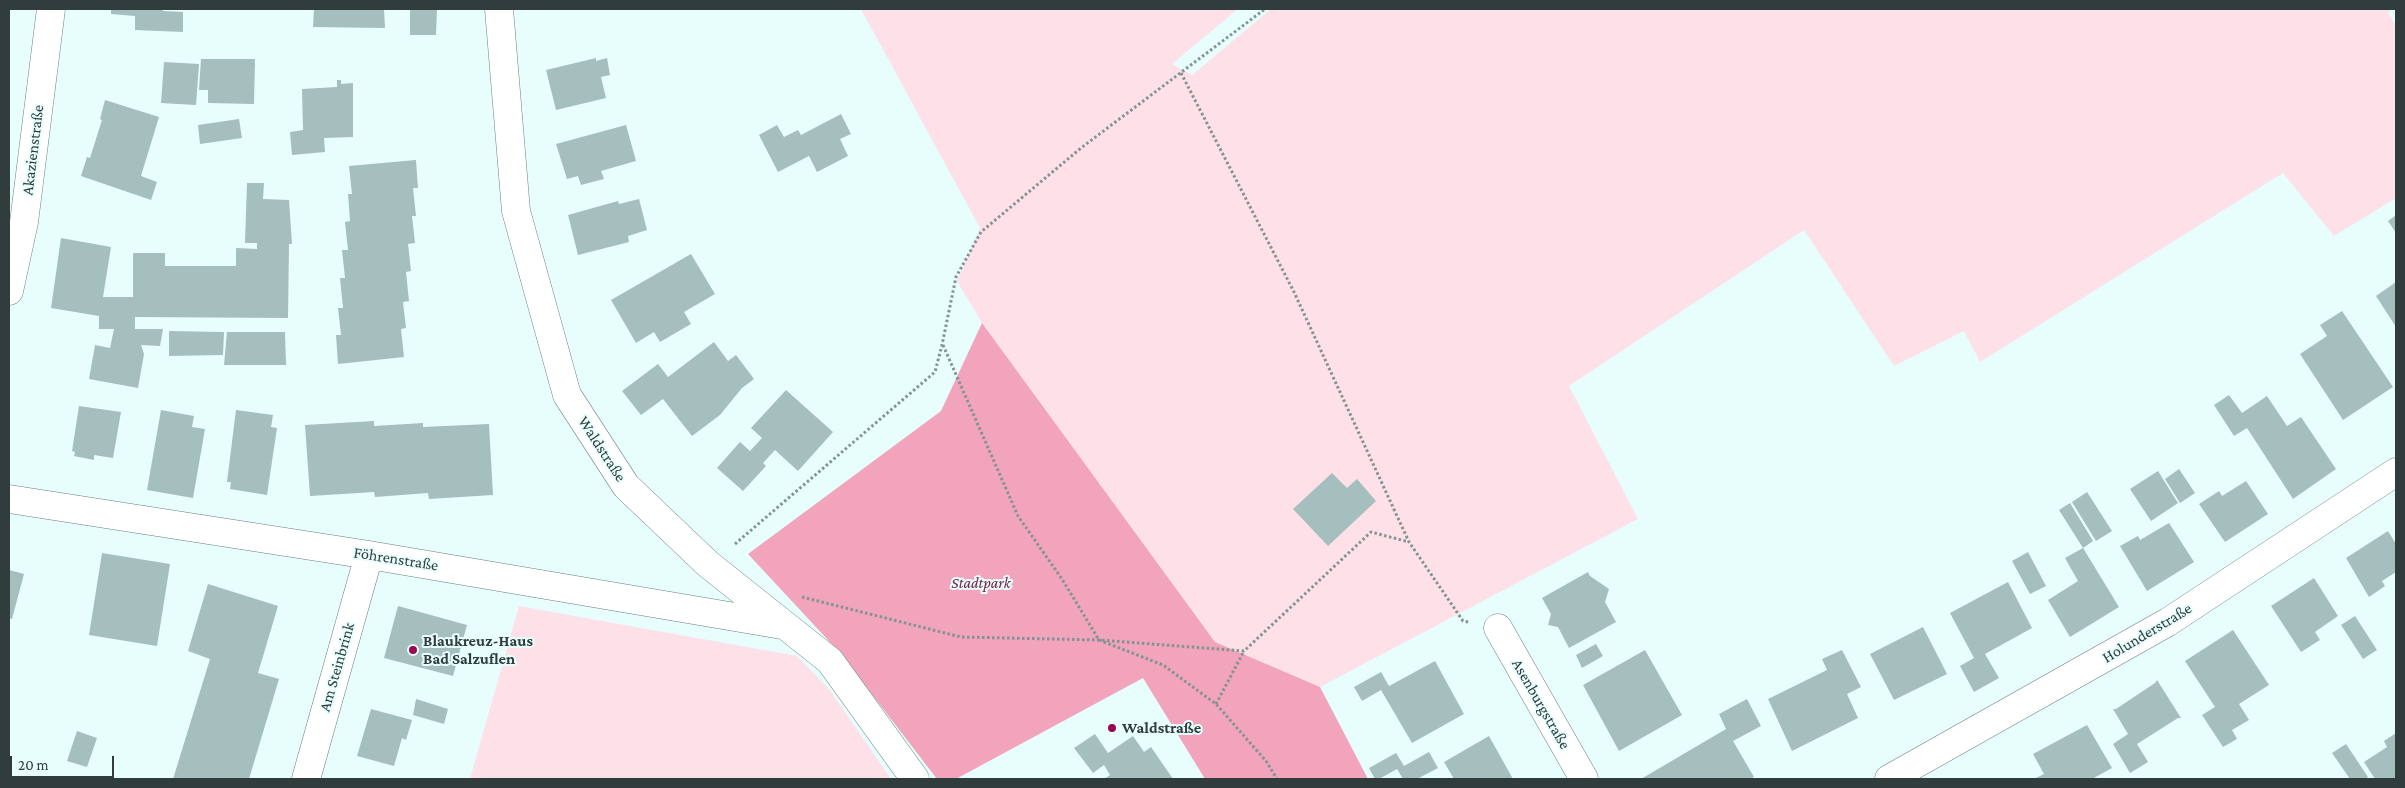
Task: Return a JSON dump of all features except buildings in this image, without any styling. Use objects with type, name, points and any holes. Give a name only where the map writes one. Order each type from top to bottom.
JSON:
[{"type":"street","name":"Akazienstraße","points":[[9,291],[24,222],[51,9]]},
{"type":"street","name":"Waldstraße","points":[[499,9],[516,211],[567,395],[626,486],[708,564],[754,598],[782,625],[830,661],[915,779]]},
{"type":"street","name":"Holunderstraße","points":[[1890,779],[2168,622],[2396,472]]},
{"type":"street","name":"Föhrenstraße","points":[[9,498],[369,555],[782,625]]},
{"type":"street","name":"Am Steinbrink","points":[[306,779],[369,555]]},
{"type":"street","name":"Asenburgstraße","points":[[1498,628],[1584,779]]},
{"type":"path","points":[[741,539],[934,372],[942,345],[956,277],[981,232],[1081,148],[1265,9]]},
{"type":"path","points":[[1181,73],[1294,292],[1409,542],[1463,621],[1498,628]]},
{"type":"path","points":[[942,345],[1018,516],[1062,579],[1099,640],[1163,665],[1216,704],[1266,761],[1277,779]]},
{"type":"path","points":[[1216,704],[1244,651],[1371,532],[1409,542]]},
{"type":"path","points":[[754,598],[804,597],[961,637],[1099,640],[1244,651]]},
{"type":"shaded area","points":[[861,9],[1238,9],[1172,64],[1192,75],[1271,9],[2392,9],[2388,13],[2396,26],[2396,198],[2334,236],[2283,173],[1980,362],[1964,331],[1894,366],[1804,230],[1569,386],[1638,519],[1320,687],[1215,642],[982,323],[957,281],[980,228]]},
{"type":"shaded area","points":[[519,606],[797,656],[830,690],[891,779],[470,779]]},
{"type":"green space","name":"Stadtpark","points":[[982,323],[1215,642],[1320,687],[1368,779],[1205,779],[1143,678],[956,779],[937,779],[841,654],[748,554],[941,411]]},
{"type":"place","name":"Blaukreuz-Haus Bad Salzuflen","points":[[413,650]]},
{"type":"place","name":"Waldstraße","points":[[1112,728]]}]
